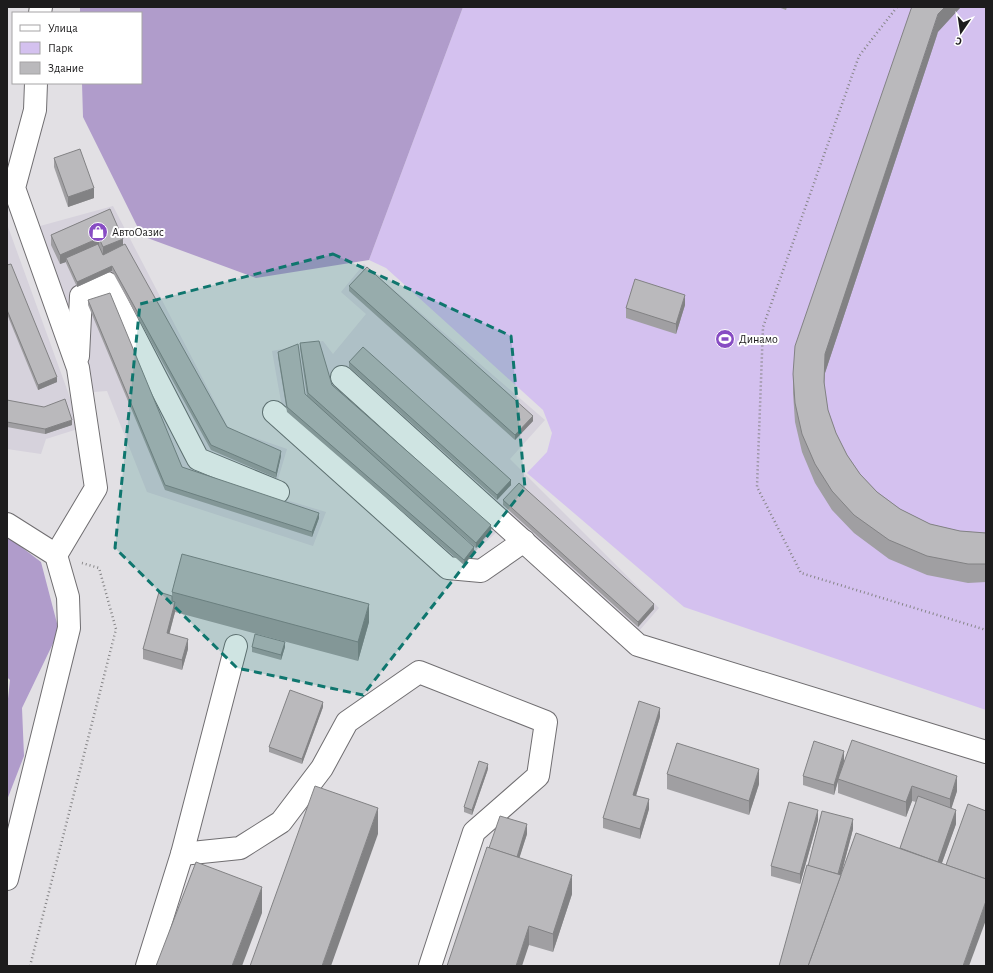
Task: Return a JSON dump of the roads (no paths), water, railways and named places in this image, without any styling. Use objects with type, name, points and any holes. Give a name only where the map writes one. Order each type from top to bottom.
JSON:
[{"type":"street","points":[[36,84],[34,110],[11,185],[78,368],[96,488],[56,555]]},
{"type":"street","points":[[78,368],[82,296],[107,282],[198,459],[278,492]]},
{"type":"street","points":[[342,377],[638,645],[986,752]]},
{"type":"street","points":[[274,412],[448,568],[481,571],[524,542]]},
{"type":"street","points":[[7,524],[56,555],[68,597],[69,628],[7,879]]},
{"type":"street","points":[[147,966],[182,854],[236,646]]},
{"type":"street","points":[[182,854],[240,848],[281,822],[322,768],[347,722],[419,672],[546,722],[538,776],[474,832],[430,966]]},
{"type":"place","name":"АвтоОазис","points":[[98,232]]},
{"type":"place","name":"Динамо","points":[[725,339]]}]
